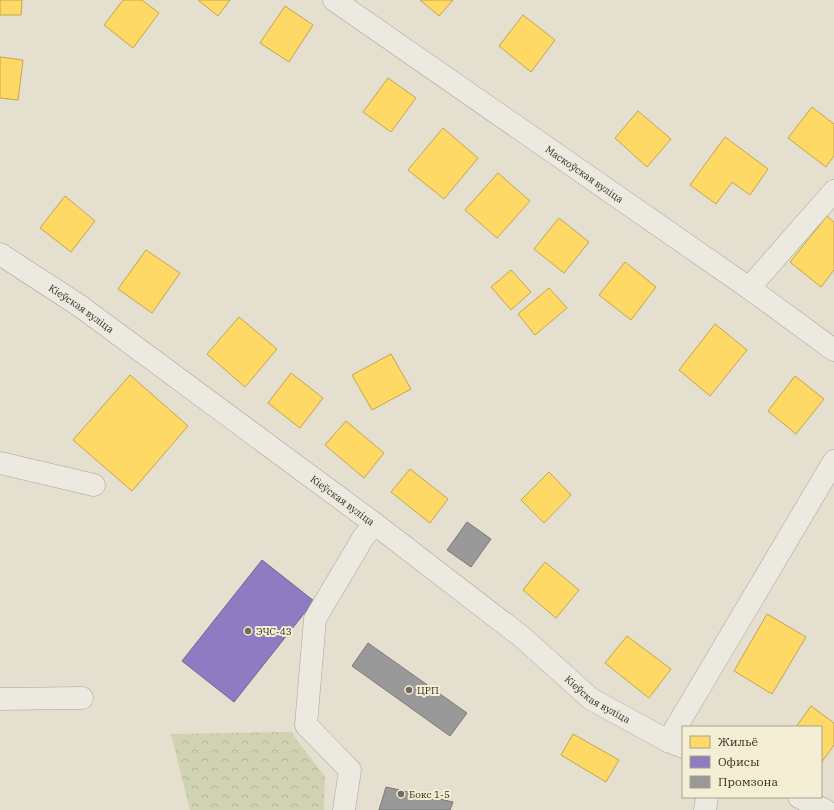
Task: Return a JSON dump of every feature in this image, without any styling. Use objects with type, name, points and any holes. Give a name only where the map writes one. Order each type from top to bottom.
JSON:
[{"type":"street","name":"Маскоўская вуліца","points":[[334,0],[749,288],[834,350]]},
{"type":"street","points":[[749,288],[834,191]]},
{"type":"street","name":"Кіеўская вуліца","points":[[0,254],[80,306],[375,524],[522,637],[590,699],[676,744]]},
{"type":"street","points":[[686,726],[834,461]]},
{"type":"street","points":[[0,463],[94,485]]},
{"type":"street","points":[[344,810],[350,770],[306,725],[315,619],[363,538],[375,524]]},
{"type":"street","points":[[0,699],[82,698]]},
{"type":"street","points":[[676,744],[682,733]]},
{"type":"street","points":[[705,810],[707,798]]},
{"type":"street","points":[[801,798],[824,810]]},
{"type":"green space","points":[[291,732],[325,777],[324,810],[190,810],[171,734]]},
{"type":"building: Жильё","points":[[0,0],[22,0],[21,15],[0,15]]},
{"type":"building: Жильё","points":[[123,0],[142,0],[159,13],[133,48],[104,25]]},
{"type":"building: Жильё","points":[[198,0],[230,0],[218,16]]},
{"type":"building: Жильё","points":[[420,0],[453,0],[439,16]]},
{"type":"building: Жильё","points":[[285,6],[313,25],[289,62],[260,43]]},
{"type":"building: Жильё","points":[[523,15],[555,40],[531,72],[499,46]]},
{"type":"building: Жильё","points":[[0,57],[23,60],[18,100],[0,98]]},
{"type":"building: Жильё","points":[[388,78],[416,98],[391,132],[363,112]]},
{"type":"building: Жильё","points":[[812,107],[834,124],[834,156],[826,167],[788,138]]},
{"type":"building: Жильё","points":[[638,111],[671,139],[647,167],[615,138]]},
{"type":"building: Жильё","points":[[443,128],[478,158],[444,199],[408,170]]},
{"type":"building: Жильё","points":[[725,137],[768,169],[750,195],[732,182],[716,204],[690,185]]},
{"type":"building: Жильё","points":[[498,173],[530,201],[497,238],[465,210]]},
{"type":"building: Жильё","points":[[65,196],[95,221],[71,252],[40,228]]},
{"type":"building: Жильё","points":[[827,216],[834,222],[834,270],[821,287],[790,262]]},
{"type":"building: Жильё","points":[[559,218],[589,242],[564,273],[534,249]]},
{"type":"building: Жильё","points":[[146,250],[180,273],[152,313],[118,289]]},
{"type":"building: Жильё","points":[[625,262],[656,287],[631,320],[599,295]]},
{"type":"building: Жильё","points":[[511,270],[531,292],[511,310],[491,287]]},
{"type":"building: Жильё","points":[[549,288],[567,308],[535,335],[518,314]]},
{"type":"building: Жильё","points":[[239,317],[277,349],[245,387],[207,354]]},
{"type":"building: Жильё","points":[[715,324],[747,350],[710,396],[679,370]]},
{"type":"building: Жильё","points":[[391,354],[411,389],[372,410],[352,375]]},
{"type":"building: Жильё","points":[[291,373],[323,398],[300,428],[268,403]]},
{"type":"building: Жильё","points":[[130,375],[188,426],[132,491],[73,440]]},
{"type":"building: Жильё","points":[[795,376],[824,399],[796,434],[768,411]]},
{"type":"building: Жильё","points":[[346,421],[384,453],[364,478],[325,445]]},
{"type":"building: Жильё","points":[[410,469],[448,499],[430,523],[391,492]]},
{"type":"building: Жильё","points":[[549,472],[571,495],[544,523],[521,500]]},
{"type":"building: Жильё","points":[[545,562],[579,590],[556,618],[523,590]]},
{"type":"building: Жильё","points":[[767,614],[806,637],[772,694],[734,671]]},
{"type":"building: Жильё","points":[[627,636],[671,669],[649,698],[605,663]]},
{"type":"building: Жильё","points":[[811,706],[834,723],[834,745],[822,762],[822,726],[797,726]]},
{"type":"building: Жильё","points":[[573,734],[619,760],[606,782],[561,755]]},
{"type":"building: Офисы","name":"ЭЧС-43","points":[[262,560],[314,601],[234,702],[182,661]]},
{"type":"building: Промзона","points":[[467,522],[491,539],[471,567],[447,550]]},
{"type":"building: Промзона","name":"ЦРП","points":[[368,643],[467,713],[450,736],[352,666]]},
{"type":"building: Промзона","name":"Бокс 1-5","points":[[386,787],[453,802],[450,810],[379,810]]},
{"type":"place","name":"ЭЧС-43","points":[[248,631]]},
{"type":"place","name":"ЦРП","points":[[409,690]]},
{"type":"place","name":"Бокс 1-5","points":[[401,794]]}]
